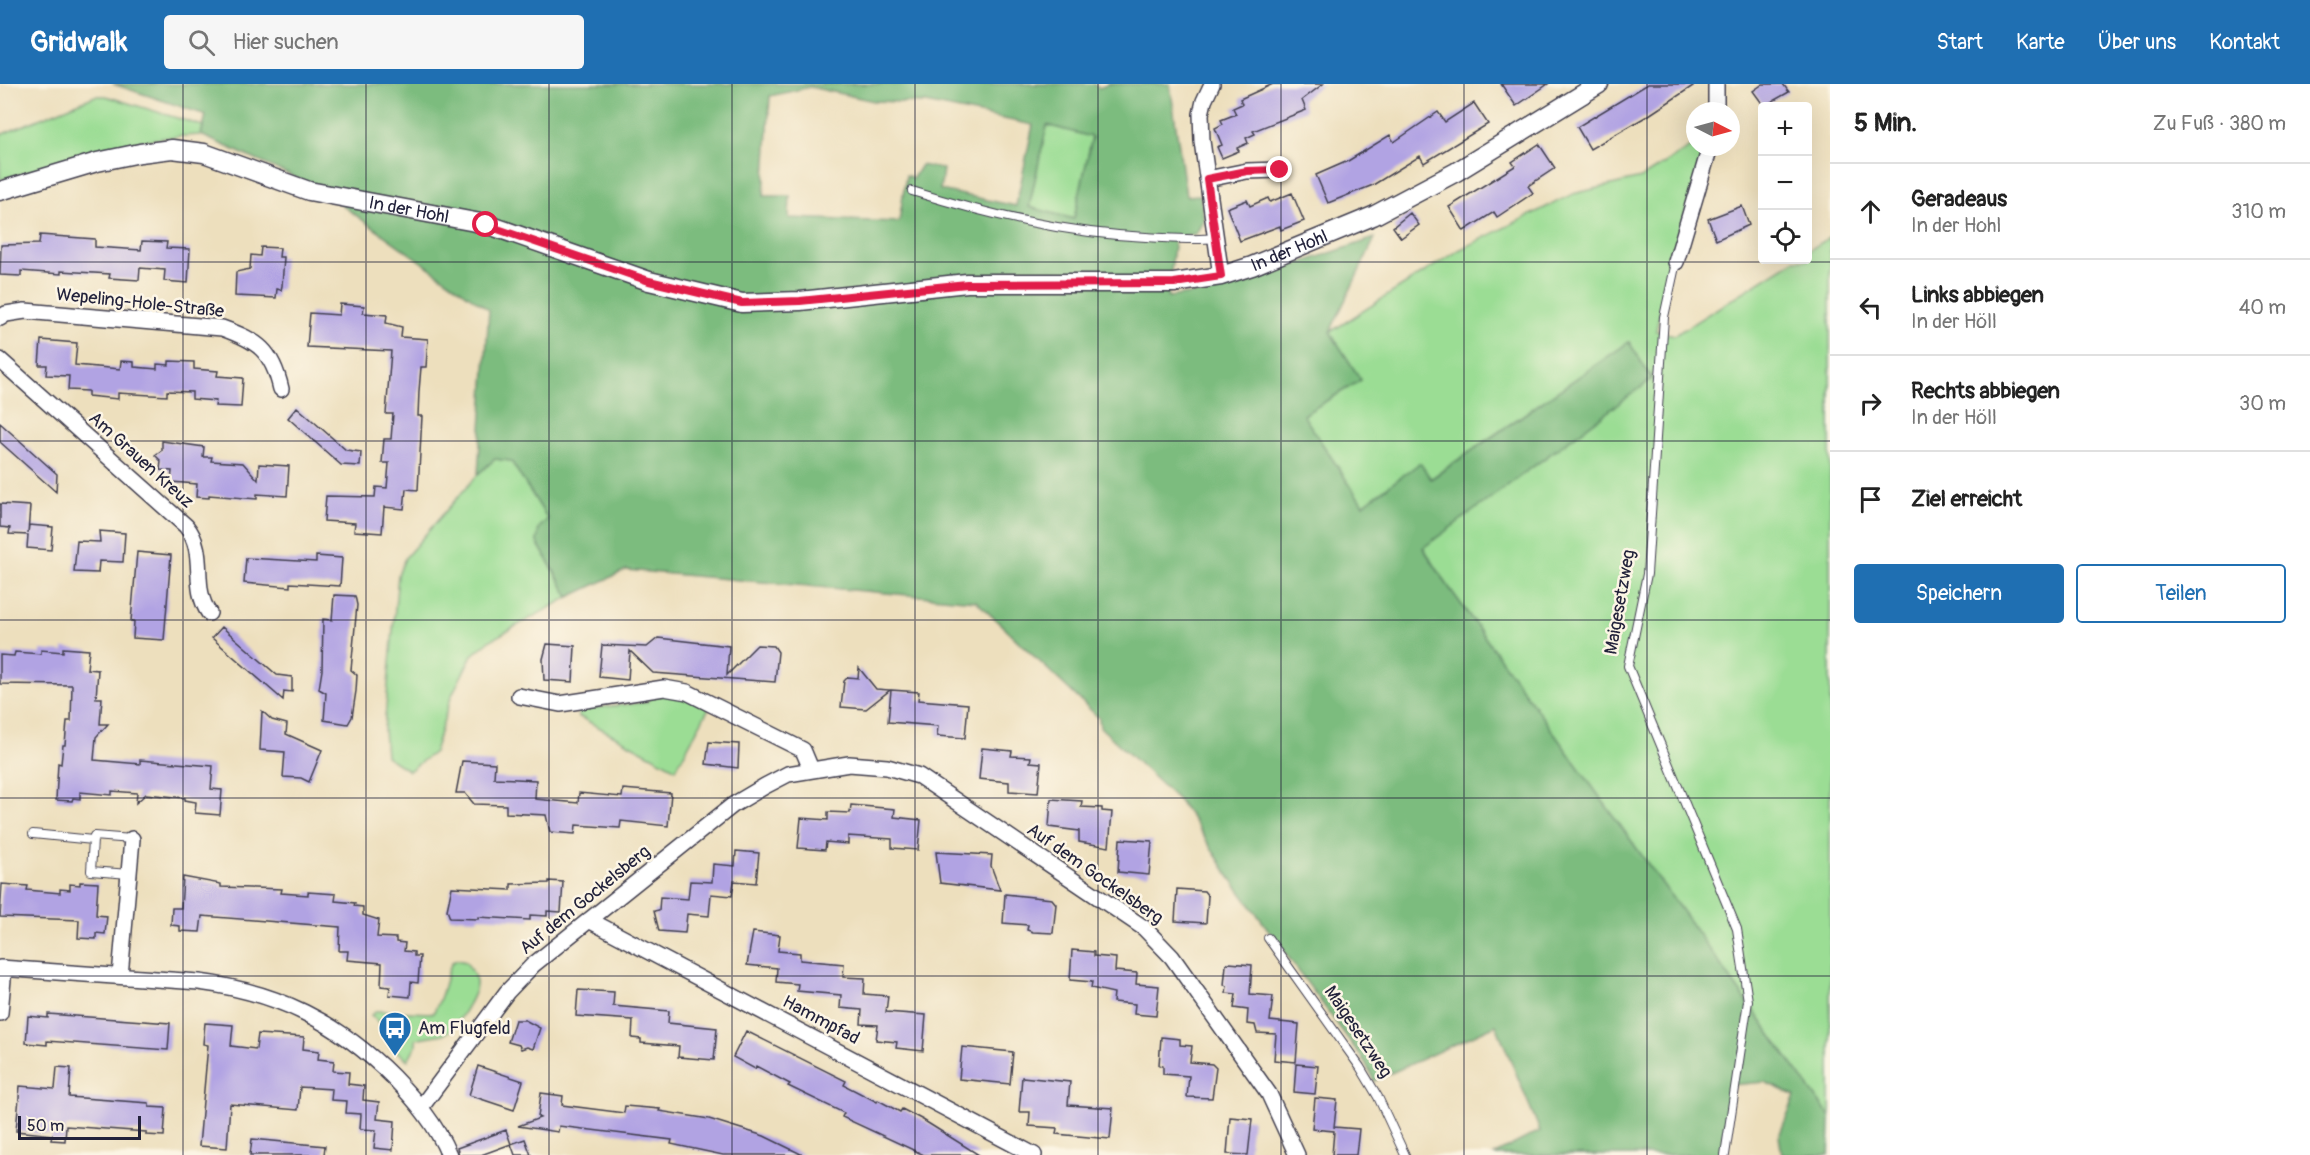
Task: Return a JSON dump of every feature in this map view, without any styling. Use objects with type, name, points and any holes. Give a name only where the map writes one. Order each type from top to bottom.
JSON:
[{"type":"street","points":[[1212,84],[1201,114],[1207,179],[1221,276]]},
{"type":"street","name":"In der Hohl","points":[[0,191],[140,153],[172,149],[204,153],[309,191],[486,225],[649,281],[742,303],[800,301],[967,284],[1174,283],[1221,276],[1252,266],[1373,216],[1456,172],[1599,84]]},
{"type":"street","points":[[1716,84],[1716,102]]},
{"type":"street","name":"Maigesetzweg","points":[[1676,262],[1707,156]]},
{"type":"street","points":[[1207,179],[1247,171],[1280,170]]},
{"type":"street","name":"Wepeling-Hole-Straße","points":[[0,318],[6,314],[25,312],[222,328],[250,338],[275,363],[281,389]]},
{"type":"street","name":"Am Grauen Kreuz","points":[[0,360],[186,526],[197,543],[200,565],[199,594],[209,613]]},
{"type":"street","points":[[519,696],[560,704],[664,688],[687,692],[803,750],[811,769]]},
{"type":"street","name":"Auf dem Gockelsberg","points":[[422,1106],[507,992],[533,965],[589,920],[733,805],[788,774],[849,764],[886,767],[919,776],[1144,928],[1172,957],[1269,1094],[1297,1155]]},
{"type":"street","points":[[120,976],[132,839]]},
{"type":"street","name":"Hammpfad","points":[[589,920],[1034,1155]]},
{"type":"street","points":[[0,1013],[2,968],[229,986],[284,1002],[343,1033],[365,1049],[422,1106],[449,1155]]},
{"type":"lane","points":[[912,191],[977,210],[1097,235],[1215,238]]},
{"type":"lane","name":"Maigesetzweg","points":[[1676,262],[1664,317],[1647,574],[1628,666],[1737,929],[1748,1001],[1725,1155]]},
{"type":"lane","points":[[33,834],[93,840]]},
{"type":"lane","points":[[129,874],[91,871],[93,840],[94,836],[132,839]]},
{"type":"lane","name":"Maigesetzweg","points":[[1268,938],[1360,1067],[1378,1097],[1405,1155]]},
{"type":"green space","points":[[113,84],[1093,84],[1099,88],[1109,84],[1170,84],[1186,196],[1200,195],[1204,219],[1196,234],[1175,237],[1168,297],[1219,290],[1375,238],[1330,332],[1361,380],[1303,415],[1363,505],[1420,463],[1431,479],[1629,342],[1652,379],[1423,548],[1830,1117],[1829,1155],[1782,1155],[1779,1136],[1795,1096],[1765,1082],[1731,1085],[1721,1155],[1493,1155],[1540,1131],[1496,1025],[1374,1081],[1365,1062],[1229,876],[1178,800],[1100,727],[1099,718],[976,601],[626,570],[569,597],[537,542],[539,528],[548,519],[511,461],[495,459],[478,474],[489,310],[316,187],[201,135],[206,115]],"holes":[[[810,87],[874,101],[926,103],[1033,125],[1016,206],[940,190],[943,169],[921,165],[913,178],[906,175],[899,222],[789,218],[790,196],[764,196],[770,96]],[[1047,125],[1092,137],[1074,219],[1029,207]]]},
{"type":"green space","points":[[95,96],[106,96],[203,126],[201,135],[175,136],[124,145],[0,180],[0,135]]},
{"type":"green space","points":[[1046,125],[1092,137],[1074,219],[1029,208]]},
{"type":"green space","points":[[1686,150],[1686,156],[1702,156],[1669,267],[1656,331],[1675,335],[1788,264],[1812,264],[1812,248],[1830,237],[1830,1117],[1448,586],[1423,547],[1652,379],[1629,342],[1430,479],[1420,463],[1363,505],[1303,415],[1361,380],[1330,332],[1459,250],[1573,194],[1641,178]]},
{"type":"green space","points":[[495,459],[511,461],[548,519],[539,528],[537,542],[569,597],[489,641],[472,655],[451,697],[434,752],[409,771],[386,756],[384,729],[398,575],[405,558],[478,474]]},
{"type":"green space","points":[[663,693],[685,697],[709,708],[676,769],[578,716],[579,710],[647,702],[651,696]]},
{"type":"green space","points":[[457,960],[466,962],[475,977],[475,988],[469,1003],[459,1020],[448,1032],[416,1039],[416,1045],[408,1060],[389,1045],[387,1031],[371,1015],[377,1011],[433,1013],[452,962]]},
{"type":"building","points":[[1273,84],[1323,84],[1302,100],[1306,110],[1253,131],[1255,134],[1246,138],[1248,143],[1237,148],[1239,151],[1222,158],[1217,147],[1222,145],[1215,128],[1223,124],[1221,120],[1236,114],[1233,108],[1242,104],[1240,99]]},
{"type":"building","points":[[1501,84],[1548,84],[1516,106]]},
{"type":"building","points":[[1648,84],[1696,84],[1649,115],[1590,149],[1577,127]]},
{"type":"building","points":[[1763,84],[1783,84],[1789,92],[1771,102],[1761,102],[1753,91]]},
{"type":"building","points":[[1474,103],[1488,124],[1424,163],[1420,156],[1373,185],[1328,203],[1316,175],[1348,161],[1390,135],[1394,142],[1438,112],[1445,122]]},
{"type":"building","points":[[1539,144],[1555,168],[1528,186],[1533,193],[1497,217],[1494,212],[1464,231],[1449,207],[1515,166],[1512,162]]},
{"type":"building","points":[[1292,193],[1304,221],[1281,230],[1280,226],[1240,241],[1227,208],[1247,200],[1250,206],[1268,198],[1270,202]]},
{"type":"building","points":[[1742,206],[1749,225],[1716,240],[1708,219]]},
{"type":"building","points":[[1410,213],[1419,225],[1401,238],[1393,227]]},
{"type":"building","points":[[40,235],[95,239],[95,247],[141,250],[142,241],[167,242],[166,248],[190,249],[188,283],[164,281],[165,270],[140,268],[139,280],[109,278],[110,274],[61,271],[61,274],[21,271],[21,276],[0,275],[1,245],[39,244]]},
{"type":"building","points":[[261,247],[280,248],[279,257],[284,257],[281,290],[277,289],[276,298],[235,296],[236,272],[250,269],[251,255],[260,256]]},
{"type":"building","points":[[340,304],[364,306],[363,313],[387,315],[386,323],[402,327],[401,337],[428,339],[426,367],[421,367],[419,391],[418,416],[422,416],[418,490],[406,489],[404,509],[384,507],[382,533],[354,531],[355,523],[324,521],[326,496],[375,497],[376,487],[387,488],[389,463],[382,463],[384,439],[391,439],[393,414],[386,414],[391,351],[307,347],[310,313],[339,315]]},
{"type":"building","points":[[41,340],[77,343],[75,365],[120,369],[121,361],[134,362],[134,367],[157,369],[157,364],[169,365],[169,361],[194,362],[194,369],[218,371],[217,376],[243,378],[241,407],[215,406],[216,401],[192,399],[192,392],[167,391],[167,396],[118,393],[118,399],[88,396],[88,391],[68,390],[69,376],[46,375],[47,365],[39,365]]},
{"type":"building","points":[[297,407],[346,450],[361,452],[360,466],[341,465],[288,418]]},
{"type":"building","points":[[0,423],[57,474],[56,492],[0,442]]},
{"type":"building","points":[[162,441],[204,447],[203,457],[212,457],[211,461],[243,463],[258,480],[259,464],[289,466],[287,496],[257,494],[257,499],[209,495],[209,498],[196,497],[197,484],[171,482],[172,471],[160,470],[161,461],[155,455],[162,450]]},
{"type":"building","points":[[0,504],[30,506],[28,533],[29,525],[53,527],[51,550],[27,548],[28,535],[9,534],[10,528],[0,527]]},
{"type":"building","points":[[99,531],[125,533],[123,562],[99,561],[98,573],[74,572],[77,541],[100,542]]},
{"type":"building","points":[[137,552],[171,555],[164,640],[133,638],[134,621],[131,621]]},
{"type":"building","points":[[316,556],[342,558],[340,586],[290,583],[290,587],[244,583],[246,558],[316,562]]},
{"type":"building","points":[[334,595],[355,596],[357,605],[351,670],[357,675],[356,691],[352,717],[348,724],[324,720],[326,693],[319,689],[322,670],[323,619],[332,620]]},
{"type":"building","points":[[222,627],[277,675],[292,677],[292,692],[284,691],[283,700],[212,638]]},
{"type":"building","points":[[658,638],[729,646],[727,675],[757,645],[774,646],[778,652],[775,682],[653,673],[630,651],[628,680],[599,677],[602,645],[647,647]]},
{"type":"building","points":[[547,644],[575,646],[573,682],[544,680],[543,659]]},
{"type":"building","points":[[63,648],[89,650],[87,669],[98,670],[96,698],[102,698],[100,724],[108,724],[96,737],[94,760],[140,764],[140,760],[213,766],[211,789],[222,790],[220,815],[195,813],[196,802],[185,800],[185,798],[146,794],[136,803],[137,793],[112,791],[112,795],[80,792],[80,799],[56,800],[58,763],[61,764],[67,721],[71,721],[72,685],[0,684],[0,655],[14,656],[15,652],[41,654],[41,650],[63,652]]},
{"type":"building","points":[[859,668],[876,689],[890,690],[866,709],[841,707],[844,681],[848,677],[858,678]]},
{"type":"building","points":[[891,690],[919,692],[918,700],[968,704],[965,738],[937,736],[938,726],[888,722]]},
{"type":"building","points":[[262,711],[272,720],[287,724],[286,734],[322,750],[309,782],[301,778],[283,777],[285,752],[260,750]]},
{"type":"building","points":[[709,742],[739,744],[738,768],[706,764]]},
{"type":"building","points":[[982,748],[1012,751],[1011,756],[1031,757],[1030,762],[1041,763],[1038,793],[1009,791],[1009,782],[979,779]]},
{"type":"building","points":[[462,761],[495,763],[494,778],[536,780],[535,799],[578,803],[579,793],[622,797],[623,789],[671,793],[668,826],[621,821],[620,828],[576,825],[575,834],[550,832],[546,815],[506,813],[506,805],[474,804],[465,793],[456,793]]},
{"type":"building","points":[[1051,799],[1082,801],[1081,807],[1102,808],[1102,811],[1112,812],[1109,847],[1079,842],[1079,831],[1049,827]]},
{"type":"building","points":[[851,805],[895,809],[894,817],[921,820],[918,850],[892,848],[892,839],[848,836],[848,844],[826,842],[825,850],[798,848],[801,818],[828,820],[828,812],[850,813]]},
{"type":"building","points":[[1120,839],[1152,841],[1149,875],[1118,872]]},
{"type":"building","points":[[736,851],[759,853],[756,883],[734,881],[732,896],[711,894],[709,916],[687,914],[685,933],[659,931],[654,911],[659,910],[660,897],[688,899],[690,881],[712,882],[713,864],[735,866]]},
{"type":"building","points":[[936,852],[992,855],[991,866],[1000,890],[940,883]]},
{"type":"building","points":[[183,877],[221,884],[221,887],[282,889],[281,893],[308,895],[308,892],[336,894],[335,901],[355,903],[354,906],[363,907],[363,915],[379,920],[377,937],[396,938],[396,942],[405,943],[404,951],[414,952],[414,956],[420,956],[418,983],[411,982],[410,997],[389,995],[390,987],[381,986],[382,963],[347,960],[348,951],[339,951],[340,927],[202,916],[200,932],[180,931],[180,926],[171,925],[172,908],[181,908]]},
{"type":"building","points":[[549,881],[563,882],[561,912],[547,911],[547,916],[530,915],[530,920],[450,918],[447,910],[452,887],[511,890],[511,884],[549,883]]},
{"type":"building","points":[[80,882],[98,883],[96,915],[107,916],[105,934],[96,933],[96,939],[78,938],[79,920],[0,917],[2,884],[28,886],[27,890],[60,893],[60,889],[70,890],[70,884],[80,885]]},
{"type":"building","points":[[1177,889],[1204,891],[1208,896],[1206,923],[1175,921]]},
{"type":"building","points":[[1005,894],[1052,899],[1056,904],[1053,933],[1033,932],[1027,930],[1028,925],[1003,923]]},
{"type":"building","points":[[753,932],[780,935],[778,951],[800,953],[800,960],[844,964],[843,977],[865,978],[864,994],[888,996],[886,1012],[926,1015],[923,1051],[896,1048],[897,1042],[876,1040],[878,1025],[861,1024],[862,1010],[840,1008],[841,995],[797,991],[798,984],[776,982],[777,968],[747,965]]},
{"type":"building","points":[[1072,950],[1094,952],[1094,956],[1116,958],[1115,971],[1137,973],[1136,984],[1159,986],[1156,1016],[1134,1014],[1135,1004],[1113,1002],[1114,993],[1091,988],[1092,982],[1070,980]]},
{"type":"building","points":[[1229,963],[1252,965],[1250,994],[1273,996],[1270,1021],[1299,1024],[1296,1062],[1274,1060],[1276,1034],[1257,1033],[1255,1025],[1247,1024],[1248,1010],[1234,1008],[1236,994],[1226,993],[1227,986],[1224,985],[1226,965]]},
{"type":"building","points":[[578,990],[614,992],[613,1006],[669,1011],[668,1023],[717,1028],[714,1060],[678,1057],[679,1046],[641,1043],[641,1039],[632,1038],[633,1020],[576,1016]]},
{"type":"building","points":[[48,1014],[170,1023],[168,1050],[47,1041],[47,1045],[26,1043],[28,1016],[48,1018]]},
{"type":"building","points":[[515,1020],[525,1020],[540,1028],[533,1049],[527,1047],[521,1049],[519,1045],[508,1042]]},
{"type":"building","points":[[205,1023],[233,1025],[231,1046],[256,1049],[258,1034],[304,1037],[303,1049],[319,1051],[318,1059],[334,1061],[333,1071],[349,1072],[348,1084],[364,1086],[363,1100],[379,1102],[377,1119],[395,1121],[393,1150],[374,1148],[376,1130],[360,1129],[361,1114],[346,1113],[347,1101],[331,1100],[332,1089],[300,1087],[298,1110],[230,1104],[227,1148],[199,1146],[208,1045],[203,1044]]},
{"type":"building","points":[[746,1031],[846,1081],[844,1085],[877,1102],[878,1100],[900,1112],[902,1109],[923,1120],[979,1155],[924,1155],[842,1117],[844,1113],[788,1086],[790,1084],[756,1066],[755,1069],[733,1057]]},
{"type":"building","points":[[1161,1037],[1180,1039],[1180,1045],[1192,1046],[1190,1062],[1212,1064],[1216,1068],[1212,1098],[1187,1097],[1189,1076],[1163,1074],[1163,1066],[1159,1065]]},
{"type":"building","points":[[962,1047],[1013,1052],[1010,1084],[959,1079]]},
{"type":"building","points":[[1296,1064],[1318,1066],[1315,1094],[1294,1092]]},
{"type":"building","points":[[478,1066],[523,1081],[514,1110],[469,1095]]},
{"type":"building","points":[[57,1067],[71,1068],[69,1097],[149,1103],[149,1107],[166,1108],[164,1136],[146,1135],[146,1132],[66,1126],[65,1141],[51,1140],[52,1135],[16,1131],[20,1086],[55,1089]]},
{"type":"building","points":[[1022,1077],[1070,1082],[1068,1105],[1113,1108],[1110,1139],[1056,1134],[1057,1128],[1029,1126],[1030,1112],[1019,1112]]},
{"type":"building","points":[[541,1093],[563,1096],[562,1105],[624,1113],[625,1106],[660,1109],[659,1111],[709,1119],[764,1136],[803,1155],[723,1155],[671,1144],[672,1140],[559,1126],[558,1132],[518,1126],[540,1118],[538,1117]]},
{"type":"building","points":[[1315,1098],[1337,1100],[1334,1127],[1359,1129],[1356,1155],[1332,1155],[1334,1131],[1312,1129]]},
{"type":"building","points":[[1230,1117],[1252,1119],[1248,1155],[1227,1154]]},
{"type":"building","points":[[506,1130],[511,1144],[481,1155],[459,1155],[457,1148]]},
{"type":"building","points":[[252,1139],[325,1146],[324,1155],[250,1155]]},
{"type":"building","points":[[525,1139],[531,1155],[515,1155],[511,1144]]},
{"type":"place","name":"Am Flugfeld","points":[[395,1057]]},
{"type":"route","points":[[486,225],[649,281],[742,303],[800,301],[967,284],[1174,283],[1221,276],[1207,179],[1247,171],[1280,170]]}]
